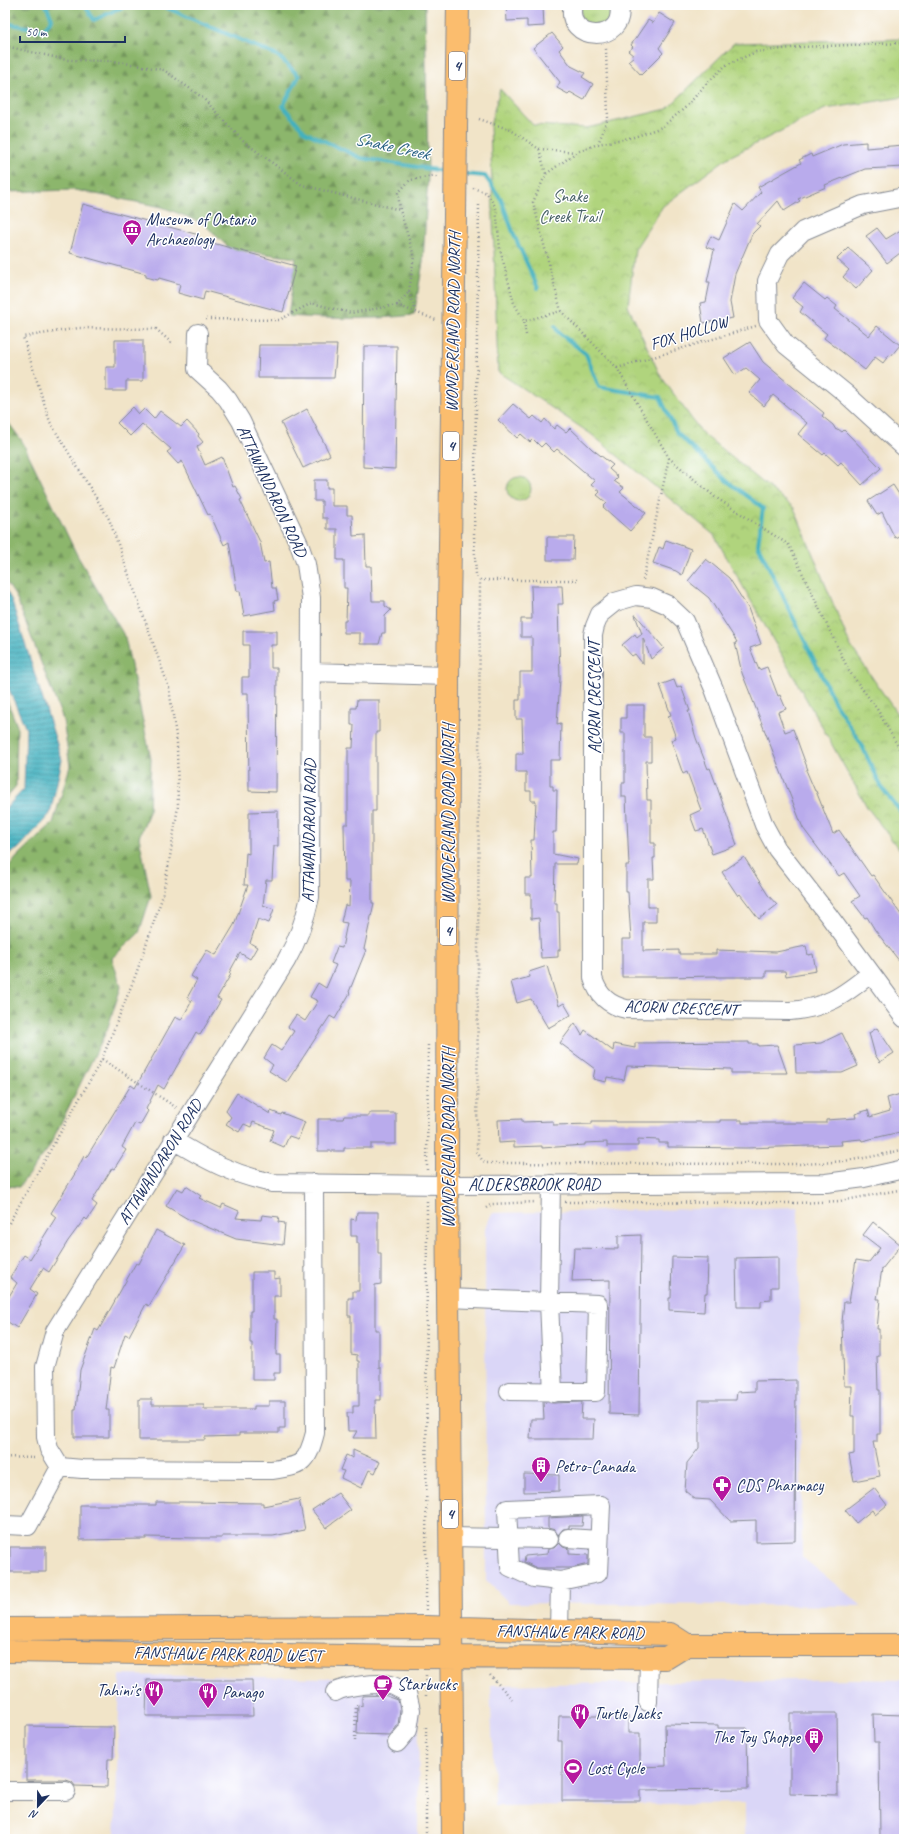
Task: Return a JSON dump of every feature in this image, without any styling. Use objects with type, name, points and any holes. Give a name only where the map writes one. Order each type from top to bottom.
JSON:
[{"type":"main road","name":"WONDERLAND ROAD NORTH","points":[[453,1839],[447,1185],[448,676],[458,5]]},
{"type":"main road","name":"FANSHAWE PARK ROAD WEST","points":[[5,1629],[450,1628]]},
{"type":"main road","name":"FANSHAWE PARK ROAD","points":[[450,1628],[670,1634],[687,1645],[666,1658],[451,1657]]},
{"type":"main road","points":[[687,1645],[904,1645]]},
{"type":"main road","name":"FANSHAWE PARK ROAD WEST","points":[[5,1651],[451,1657]]},
{"type":"street","points":[[573,5],[572,17],[576,24],[582,30],[593,34],[605,33],[616,24],[620,17],[619,5]]},
{"type":"street","points":[[904,197],[863,205],[803,231],[780,254],[767,281],[768,320],[786,345],[845,392],[904,447]]},
{"type":"street","name":"ATTAWANDARON ROAD","points":[[57,1463],[49,1449],[46,1437],[45,1367],[55,1331],[297,943],[307,914],[310,896],[311,598],[306,564],[299,544],[241,421],[219,389],[197,369],[202,326]]},
{"type":"street","name":"ACORN CRESCENT","points":[[870,974],[845,994],[826,1004],[807,1010],[790,1011],[626,1009],[609,1002],[596,988],[593,978],[593,635],[600,614],[615,602],[636,596],[652,598],[668,605],[685,621],[714,689],[764,825],[776,849],[829,916],[870,974],[904,1018]]},
{"type":"street","points":[[311,672],[448,676]]},
{"type":"street","name":"ALDERSBROOK ROAD","points":[[173,1140],[212,1163],[246,1177],[272,1183],[447,1185],[826,1183],[864,1178],[904,1169]]},
{"type":"street","points":[[5,1525],[28,1526],[57,1463],[82,1469],[272,1470],[293,1468],[302,1462],[311,1450],[314,1433],[314,1183]]},
{"type":"street","points":[[551,1184],[552,1202],[549,1302],[553,1392]]},
{"type":"street","points":[[448,1298],[598,1304],[596,1392],[509,1391]]},
{"type":"street","points":[[601,1505],[599,1540],[598,1573],[560,1581],[534,1578],[510,1567],[507,1509],[601,1505]]},
{"type":"street","points":[[451,1537],[549,1538]]},
{"type":"street","points":[[568,1538],[599,1540]]},
{"type":"street","points":[[559,1631],[560,1581]]},
{"type":"street","points":[[648,1702],[649,1658]]},
{"type":"street","points":[[335,1692],[341,1688],[391,1685],[407,1694],[410,1710],[408,1730],[397,1743]]},
{"type":"street","points":[[5,1791],[66,1791]]},
{"type":"path","points":[[598,144],[608,118],[605,33]]},
{"type":"path","points":[[904,43],[801,47],[756,52],[726,65],[705,85],[686,107],[662,127],[634,137],[598,144],[577,152],[546,174],[533,202],[561,311],[617,368],[669,458],[715,497],[789,545],[849,671],[877,709],[904,757]]},
{"type":"path","points":[[5,46],[67,60],[114,61],[164,70],[203,98],[243,141],[302,185],[400,210]]},
{"type":"path","points":[[479,119],[511,130],[539,149],[577,152]]},
{"type":"path","points":[[539,149],[546,174]]},
{"type":"path","points":[[415,311],[409,292],[414,256],[400,210],[398,193],[410,180],[433,176]]},
{"type":"path","points":[[486,193],[496,208],[500,249],[514,303],[524,321],[526,335]]},
{"type":"path","points":[[478,205],[474,536],[476,575],[480,580],[477,1152],[486,1163],[830,1163],[860,1160],[904,1149]]},
{"type":"path","points":[[397,305],[409,292]]},
{"type":"path","points":[[202,326],[279,320],[312,303],[351,313],[397,305],[436,320],[441,320]]},
{"type":"path","points":[[524,321],[561,311]]},
{"type":"path","name":"FOX HOLLOW","points":[[617,368],[768,320]]},
{"type":"path","points":[[5,1230],[102,1059],[136,974],[162,898],[178,806],[177,743],[169,688],[109,519],[50,422],[23,338],[79,328],[156,329],[172,344]]},
{"type":"path","points":[[643,580],[669,458]]},
{"type":"path","points":[[480,580],[580,580]]},
{"type":"path","points":[[102,1059],[189,1116]]},
{"type":"path","points":[[486,1208],[492,1204],[552,1202],[798,1203],[840,1201],[904,1189]]},
{"type":"path","points":[[5,1457],[57,1463]]},
{"type":"path","points":[[490,1675],[512,1699]]},
{"type":"path","points":[[355,1741],[357,1686]]},
{"type":"shaded area","points":[[798,1207],[802,1557],[862,1606],[509,1603],[486,1580],[485,1229],[492,1213]]},
{"type":"shaded area","points":[[120,1675],[399,1679],[419,1701],[418,1839],[115,1839]]},
{"type":"shaded area","points":[[853,1679],[904,1680],[904,1839],[745,1839],[745,1803],[495,1806],[490,1685]]},
{"type":"green space","points":[[5,5],[425,5],[428,176],[423,262],[414,315],[383,318],[320,318],[288,316],[296,258],[230,249],[203,223],[162,207],[75,190],[5,192]]},
{"type":"green space","points":[[581,5],[611,5],[609,22],[593,28],[581,18]]},
{"type":"green space","name":"Snake Creek Trail","points":[[904,39],[904,97],[825,109],[727,158],[663,206],[635,249],[628,306],[660,375],[702,433],[794,508],[850,645],[904,724],[904,856],[867,807],[714,535],[591,434],[498,372],[490,125],[500,89],[533,125],[587,128],[667,109],[734,43]]},
{"type":"green space","points":[[5,418],[22,441],[77,555],[125,637],[151,759],[149,812],[139,837],[151,896],[139,933],[112,958],[121,987],[107,1030],[48,1149],[19,1187],[5,1186],[5,872],[17,857],[53,823],[70,766],[63,720],[16,597],[5,580]]},
{"type":"green space","points":[[519,477],[527,481],[531,489],[527,497],[519,501],[511,497],[507,489],[511,481]]},
{"type":"green space","points":[[5,695],[17,726],[16,786],[5,799]]},
{"type":"water","points":[[5,589],[11,599],[62,760],[50,814],[18,849],[5,856],[5,809],[24,789],[26,729],[5,680]]},
{"type":"building","points":[[506,5],[532,5],[532,7],[543,7],[544,26],[527,27],[527,20],[507,21]]},
{"type":"building","points":[[659,13],[675,23],[659,48],[663,53],[641,75],[628,61],[634,56],[628,51],[633,47],[631,45],[648,20],[653,23]]},
{"type":"building","points":[[552,33],[563,46],[559,50],[571,66],[585,73],[582,77],[593,84],[584,100],[570,92],[568,94],[557,88],[560,82],[533,48]]},
{"type":"building","points":[[866,142],[866,148],[904,145],[904,167],[865,169],[825,185],[826,187],[798,199],[800,201],[784,211],[778,201],[757,224],[760,226],[752,234],[735,274],[730,302],[733,318],[703,323],[700,303],[706,302],[710,282],[707,282],[714,250],[706,247],[711,236],[719,240],[735,204],[743,211],[761,192],[758,187],[801,163],[799,160],[811,154],[812,157],[843,144]]},
{"type":"building","points":[[83,204],[199,235],[198,239],[296,266],[283,312],[205,291],[203,300],[178,293],[180,284],[159,278],[158,280],[146,277],[146,274],[70,253]]},
{"type":"building","points":[[877,228],[886,239],[904,228],[904,250],[887,263],[866,236]]},
{"type":"building","points":[[848,248],[873,270],[856,289],[843,277],[849,270],[837,259]]},
{"type":"building","points":[[804,283],[825,300],[827,298],[837,306],[835,309],[869,336],[877,326],[900,345],[883,363],[875,357],[865,370],[824,338],[827,334],[800,312],[803,307],[792,298]]},
{"type":"building","points":[[115,340],[143,340],[143,381],[126,381],[126,391],[106,391],[106,367],[115,367]]},
{"type":"building","points":[[750,342],[763,362],[824,413],[822,416],[833,425],[836,430],[838,429],[842,432],[844,430],[881,468],[862,485],[841,462],[838,465],[825,453],[823,455],[798,434],[807,423],[773,395],[764,406],[749,393],[760,380],[746,368],[735,375],[724,358]]},
{"type":"building","points":[[259,345],[337,345],[334,378],[258,378]]},
{"type":"building","points":[[364,346],[397,346],[395,469],[363,467]]},
{"type":"building","points":[[513,404],[531,419],[534,416],[542,423],[545,419],[554,429],[557,425],[566,432],[570,428],[592,449],[613,465],[609,469],[618,477],[614,481],[624,488],[620,492],[646,513],[630,531],[603,507],[607,503],[597,495],[600,492],[591,485],[595,481],[557,449],[554,452],[545,443],[541,447],[533,439],[530,442],[521,434],[517,438],[498,420]]},
{"type":"building","points":[[133,407],[139,414],[144,409],[154,419],[160,411],[181,427],[187,421],[199,434],[198,436],[203,442],[197,447],[205,465],[222,457],[233,487],[235,486],[242,499],[240,500],[260,542],[264,563],[269,562],[272,588],[276,588],[278,600],[274,601],[275,610],[244,616],[240,591],[237,591],[229,542],[224,545],[210,514],[208,515],[182,461],[178,464],[167,452],[171,449],[142,424],[130,436],[117,423]]},
{"type":"building","points":[[307,409],[330,455],[303,468],[281,423]]},
{"type":"building","points":[[314,480],[327,480],[327,488],[332,488],[332,506],[347,506],[347,515],[352,515],[353,536],[365,535],[366,566],[371,566],[372,601],[385,601],[385,606],[391,610],[385,616],[385,633],[382,633],[379,644],[360,644],[360,633],[344,633],[347,588],[344,588],[344,560],[337,560],[337,529],[327,529],[327,518],[322,518],[322,501],[314,501]]},
{"type":"building","points":[[893,485],[904,502],[904,533],[895,538],[882,512],[877,515],[868,501]]},
{"type":"building","points":[[547,537],[574,537],[573,560],[547,560]]},
{"type":"building","points":[[666,540],[691,549],[682,575],[676,571],[653,563],[659,547],[663,549]]},
{"type":"building","points":[[706,559],[729,578],[748,608],[761,644],[750,648],[759,670],[767,667],[778,696],[780,695],[786,709],[778,712],[785,732],[793,729],[808,770],[806,770],[833,834],[839,830],[871,876],[873,875],[904,919],[904,967],[875,930],[867,917],[865,918],[852,901],[860,896],[844,873],[839,876],[803,828],[742,673],[735,643],[737,642],[709,598],[688,581]]},
{"type":"building","points":[[531,586],[562,586],[563,604],[558,604],[560,679],[557,724],[561,723],[560,760],[550,760],[550,786],[553,786],[553,790],[557,790],[556,832],[553,832],[553,854],[578,859],[577,864],[555,864],[554,903],[557,903],[557,912],[559,912],[560,950],[558,950],[558,957],[541,958],[539,918],[531,919],[531,894],[525,894],[525,878],[532,878],[531,840],[534,840],[536,801],[531,801],[531,791],[526,791],[526,772],[516,772],[516,754],[523,754],[522,719],[516,719],[516,700],[520,700],[520,672],[532,672],[532,637],[521,637],[521,619],[532,619]]},
{"type":"building","points":[[635,615],[664,648],[651,659],[643,638],[643,664],[635,654],[632,656],[622,645],[635,634],[637,638],[642,634]]},
{"type":"building","points":[[243,631],[277,631],[277,645],[271,645],[271,668],[277,668],[276,792],[249,791],[248,693],[242,693],[242,677],[249,677],[249,645],[243,645]]},
{"type":"building","points":[[674,680],[677,688],[681,686],[690,711],[688,711],[696,738],[708,769],[710,768],[737,845],[712,854],[703,829],[696,831],[690,815],[701,810],[687,772],[683,774],[671,740],[676,738],[668,716],[671,715],[660,685]]},
{"type":"building","points":[[357,700],[379,700],[379,732],[376,732],[376,811],[372,811],[372,903],[374,903],[364,949],[366,950],[349,992],[350,993],[335,1019],[330,1016],[287,1082],[269,1071],[273,1065],[264,1058],[272,1045],[281,1051],[294,1031],[288,1027],[296,1015],[305,1021],[318,1001],[310,997],[318,983],[326,988],[336,965],[331,963],[337,947],[342,948],[347,923],[341,922],[345,905],[349,906],[350,881],[345,881],[344,824],[348,824],[348,748],[353,748],[354,725],[351,725],[351,708],[356,708]]},
{"type":"building","points":[[626,705],[644,705],[644,737],[651,737],[651,761],[646,761],[647,800],[651,800],[651,843],[655,843],[655,858],[653,858],[654,879],[648,879],[648,907],[656,907],[656,922],[643,922],[643,951],[679,950],[679,954],[716,954],[716,950],[776,952],[806,946],[808,955],[813,954],[816,971],[786,976],[785,971],[766,971],[766,977],[622,977],[622,939],[631,939],[628,892],[626,892],[626,865],[629,865],[626,797],[622,797],[622,783],[625,783],[625,733],[621,733],[621,718],[626,718]]},
{"type":"building","points":[[278,811],[278,846],[274,846],[272,880],[266,880],[263,905],[274,909],[269,923],[258,919],[250,943],[257,947],[250,959],[240,953],[229,973],[231,974],[217,998],[221,1000],[200,1035],[196,1032],[164,1089],[158,1085],[146,1109],[148,1111],[140,1125],[135,1123],[122,1147],[126,1150],[114,1169],[112,1168],[92,1201],[97,1205],[87,1220],[85,1218],[68,1241],[49,1272],[43,1268],[30,1289],[37,1294],[17,1328],[5,1320],[5,1303],[17,1283],[10,1277],[24,1255],[30,1259],[56,1217],[51,1213],[84,1156],[86,1158],[131,1085],[135,1088],[175,1017],[181,1020],[192,1001],[187,998],[197,980],[191,976],[207,950],[216,955],[234,925],[248,885],[244,885],[246,853],[249,854],[249,812]]},
{"type":"building","points":[[744,857],[768,895],[777,905],[759,919],[740,894],[738,896],[722,872]]},
{"type":"building","points":[[547,966],[559,1006],[564,1003],[571,1015],[548,1028],[531,999],[517,1003],[511,982],[530,977],[529,972]]},
{"type":"building","points":[[575,1023],[582,1035],[585,1030],[613,1051],[614,1044],[635,1048],[635,1043],[749,1042],[749,1044],[758,1044],[758,1046],[777,1045],[787,1073],[731,1073],[731,1069],[627,1066],[624,1080],[607,1077],[606,1082],[593,1079],[595,1069],[560,1043]]},
{"type":"building","points":[[877,1028],[894,1053],[880,1062],[875,1055],[869,1033]]},
{"type":"building","points":[[842,1033],[858,1066],[842,1073],[796,1073],[795,1045],[821,1043]]},
{"type":"building","points":[[237,1093],[270,1114],[271,1111],[281,1115],[282,1113],[305,1122],[298,1139],[289,1136],[284,1147],[270,1141],[274,1130],[253,1122],[251,1127],[244,1124],[239,1132],[226,1124],[231,1117],[226,1111]]},
{"type":"building","points":[[904,1093],[904,1131],[862,1141],[861,1139],[841,1141],[842,1145],[746,1148],[668,1147],[668,1143],[659,1143],[659,1140],[638,1139],[638,1146],[607,1146],[607,1142],[542,1148],[542,1146],[514,1147],[514,1142],[499,1143],[498,1120],[522,1119],[522,1122],[553,1121],[553,1125],[592,1124],[592,1121],[720,1122],[720,1120],[742,1120],[742,1123],[826,1123],[826,1120],[856,1118],[855,1114],[868,1110],[870,1117],[890,1111],[887,1098]]},
{"type":"building","points":[[369,1113],[396,1113],[396,1144],[371,1144],[371,1148],[344,1148],[344,1151],[318,1151],[318,1119],[343,1119],[344,1116],[369,1116]]},
{"type":"building","points":[[186,1186],[201,1196],[199,1198],[221,1208],[223,1204],[239,1211],[236,1218],[261,1220],[262,1215],[279,1217],[278,1222],[285,1223],[283,1245],[236,1239],[188,1219],[166,1206],[177,1188],[183,1191]]},
{"type":"building","points":[[357,1212],[378,1212],[378,1253],[381,1253],[381,1284],[375,1285],[375,1330],[379,1330],[381,1400],[375,1400],[376,1438],[353,1438],[357,1431],[348,1431],[347,1413],[353,1413],[353,1406],[359,1406],[359,1361],[357,1361],[357,1355],[351,1354],[351,1316],[348,1316],[348,1298],[353,1298],[353,1291],[359,1291],[359,1243],[357,1243],[357,1236],[351,1236],[351,1219],[356,1220]]},
{"type":"building","points":[[873,1222],[901,1245],[882,1269],[877,1299],[880,1299],[877,1329],[879,1329],[879,1356],[877,1356],[878,1390],[880,1390],[880,1434],[877,1434],[877,1442],[873,1442],[880,1476],[854,1481],[849,1455],[854,1454],[854,1416],[851,1416],[852,1386],[844,1386],[842,1322],[844,1302],[849,1302],[856,1260],[869,1262],[880,1248],[863,1235]]},
{"type":"building","points":[[156,1230],[185,1245],[149,1306],[146,1304],[129,1336],[125,1334],[114,1368],[111,1367],[106,1410],[109,1410],[109,1437],[74,1437],[74,1410],[76,1410],[80,1370],[95,1329],[98,1331],[136,1263],[139,1264]]},
{"type":"building","points":[[641,1235],[639,1415],[609,1414],[610,1280],[572,1281],[574,1248],[618,1249],[618,1236]]},
{"type":"building","points":[[672,1257],[708,1258],[707,1293],[705,1293],[704,1312],[669,1310],[669,1298],[671,1298]]},
{"type":"building","points":[[778,1257],[778,1287],[771,1287],[771,1300],[761,1301],[761,1307],[737,1307],[736,1258]]},
{"type":"building","points":[[252,1272],[274,1272],[274,1279],[280,1278],[280,1296],[274,1296],[274,1319],[277,1319],[276,1355],[280,1355],[280,1373],[274,1373],[274,1380],[252,1380],[250,1311],[252,1311]]},
{"type":"building","points":[[796,1380],[795,1541],[756,1542],[756,1520],[730,1521],[710,1500],[695,1499],[685,1491],[687,1463],[699,1448],[699,1400],[736,1400],[737,1392],[755,1391],[755,1381]]},
{"type":"building","points":[[139,1399],[152,1399],[152,1405],[204,1405],[204,1409],[254,1409],[254,1406],[269,1406],[269,1401],[285,1401],[285,1428],[279,1428],[279,1433],[239,1433],[239,1436],[205,1437],[205,1440],[139,1440]]},
{"type":"building","points":[[543,1402],[582,1402],[581,1419],[594,1419],[593,1439],[530,1439],[531,1419],[544,1419]]},
{"type":"building","points":[[353,1450],[380,1462],[375,1473],[369,1470],[361,1488],[341,1478],[344,1471],[340,1470],[346,1455],[353,1458]]},
{"type":"building","name":"Petro-Canada","points":[[524,1474],[559,1475],[559,1491],[524,1492]]},
{"type":"building","points":[[874,1488],[887,1505],[875,1515],[872,1510],[856,1523],[845,1510]]},
{"type":"building","points":[[338,1493],[351,1510],[326,1528],[312,1510]]},
{"type":"building","points":[[299,1499],[305,1530],[273,1536],[222,1536],[222,1538],[146,1537],[146,1539],[80,1540],[80,1505],[156,1505],[156,1502],[183,1502],[263,1503],[263,1506]]},
{"type":"building","points":[[583,1516],[582,1526],[569,1526],[569,1528],[563,1529],[558,1535],[555,1530],[548,1528],[548,1518]]},
{"type":"building","points":[[559,1543],[563,1547],[569,1549],[569,1554],[588,1555],[588,1564],[572,1568],[537,1568],[524,1562],[525,1556],[547,1554],[548,1549],[554,1548]]},
{"type":"building","points":[[10,1547],[46,1547],[46,1572],[10,1572]]},
{"type":"building","points":[[147,1680],[252,1680],[253,1716],[146,1716]]},
{"type":"building","points":[[384,1695],[398,1700],[400,1710],[398,1725],[390,1735],[357,1734],[358,1705],[362,1706],[362,1696]]},
{"type":"building","name":"The Toy Shoppe","points":[[790,1713],[837,1713],[838,1795],[790,1794]]},
{"type":"building","points":[[873,1714],[904,1715],[904,1839],[880,1839],[879,1742],[874,1742]]},
{"type":"building","points":[[559,1716],[628,1716],[628,1733],[640,1733],[640,1767],[666,1766],[665,1724],[718,1725],[718,1728],[747,1728],[748,1789],[640,1790],[640,1801],[562,1801],[562,1741],[558,1741]]},
{"type":"building","points":[[26,1726],[114,1727],[113,1759],[108,1759],[107,1787],[75,1786],[72,1782],[66,1780],[26,1780]]},
{"type":"waterway","name":"Snake Creek","points":[[5,23],[43,30],[52,19],[46,5]]},
{"type":"waterway","name":"Snake Creek","points":[[85,5],[94,20],[127,5]]},
{"type":"waterway","name":"Snake Creek","points":[[160,5],[278,56],[299,76],[283,106],[305,132],[361,158],[449,172]]},
{"type":"waterway","name":"Snake Creek","points":[[462,174],[485,176],[501,199],[514,235],[538,288]]},
{"type":"waterway","points":[[555,326],[558,332],[586,354],[599,387],[660,397],[677,433],[727,481],[763,508],[758,545],[835,703],[860,742],[882,788],[904,816]]},
{"type":"place","name":"Museum of Ontario Archaeology","points":[[132,246]]},
{"type":"place","name":"Petro-Canada","points":[[541,1483]]},
{"type":"place","name":"CDS Pharmacy","points":[[722,1502]]},
{"type":"place","name":"Starbucks","points":[[383,1701]]},
{"type":"place","name":"Tahini's","points":[[154,1707]]},
{"type":"place","name":"Panago","points":[[208,1709]]},
{"type":"place","name":"Turtle Jacks","points":[[580,1730]]},
{"type":"place","name":"The Toy Shoppe","points":[[814,1754]]},
{"type":"place","name":"Lost Cycle","points":[[573,1785]]}]
